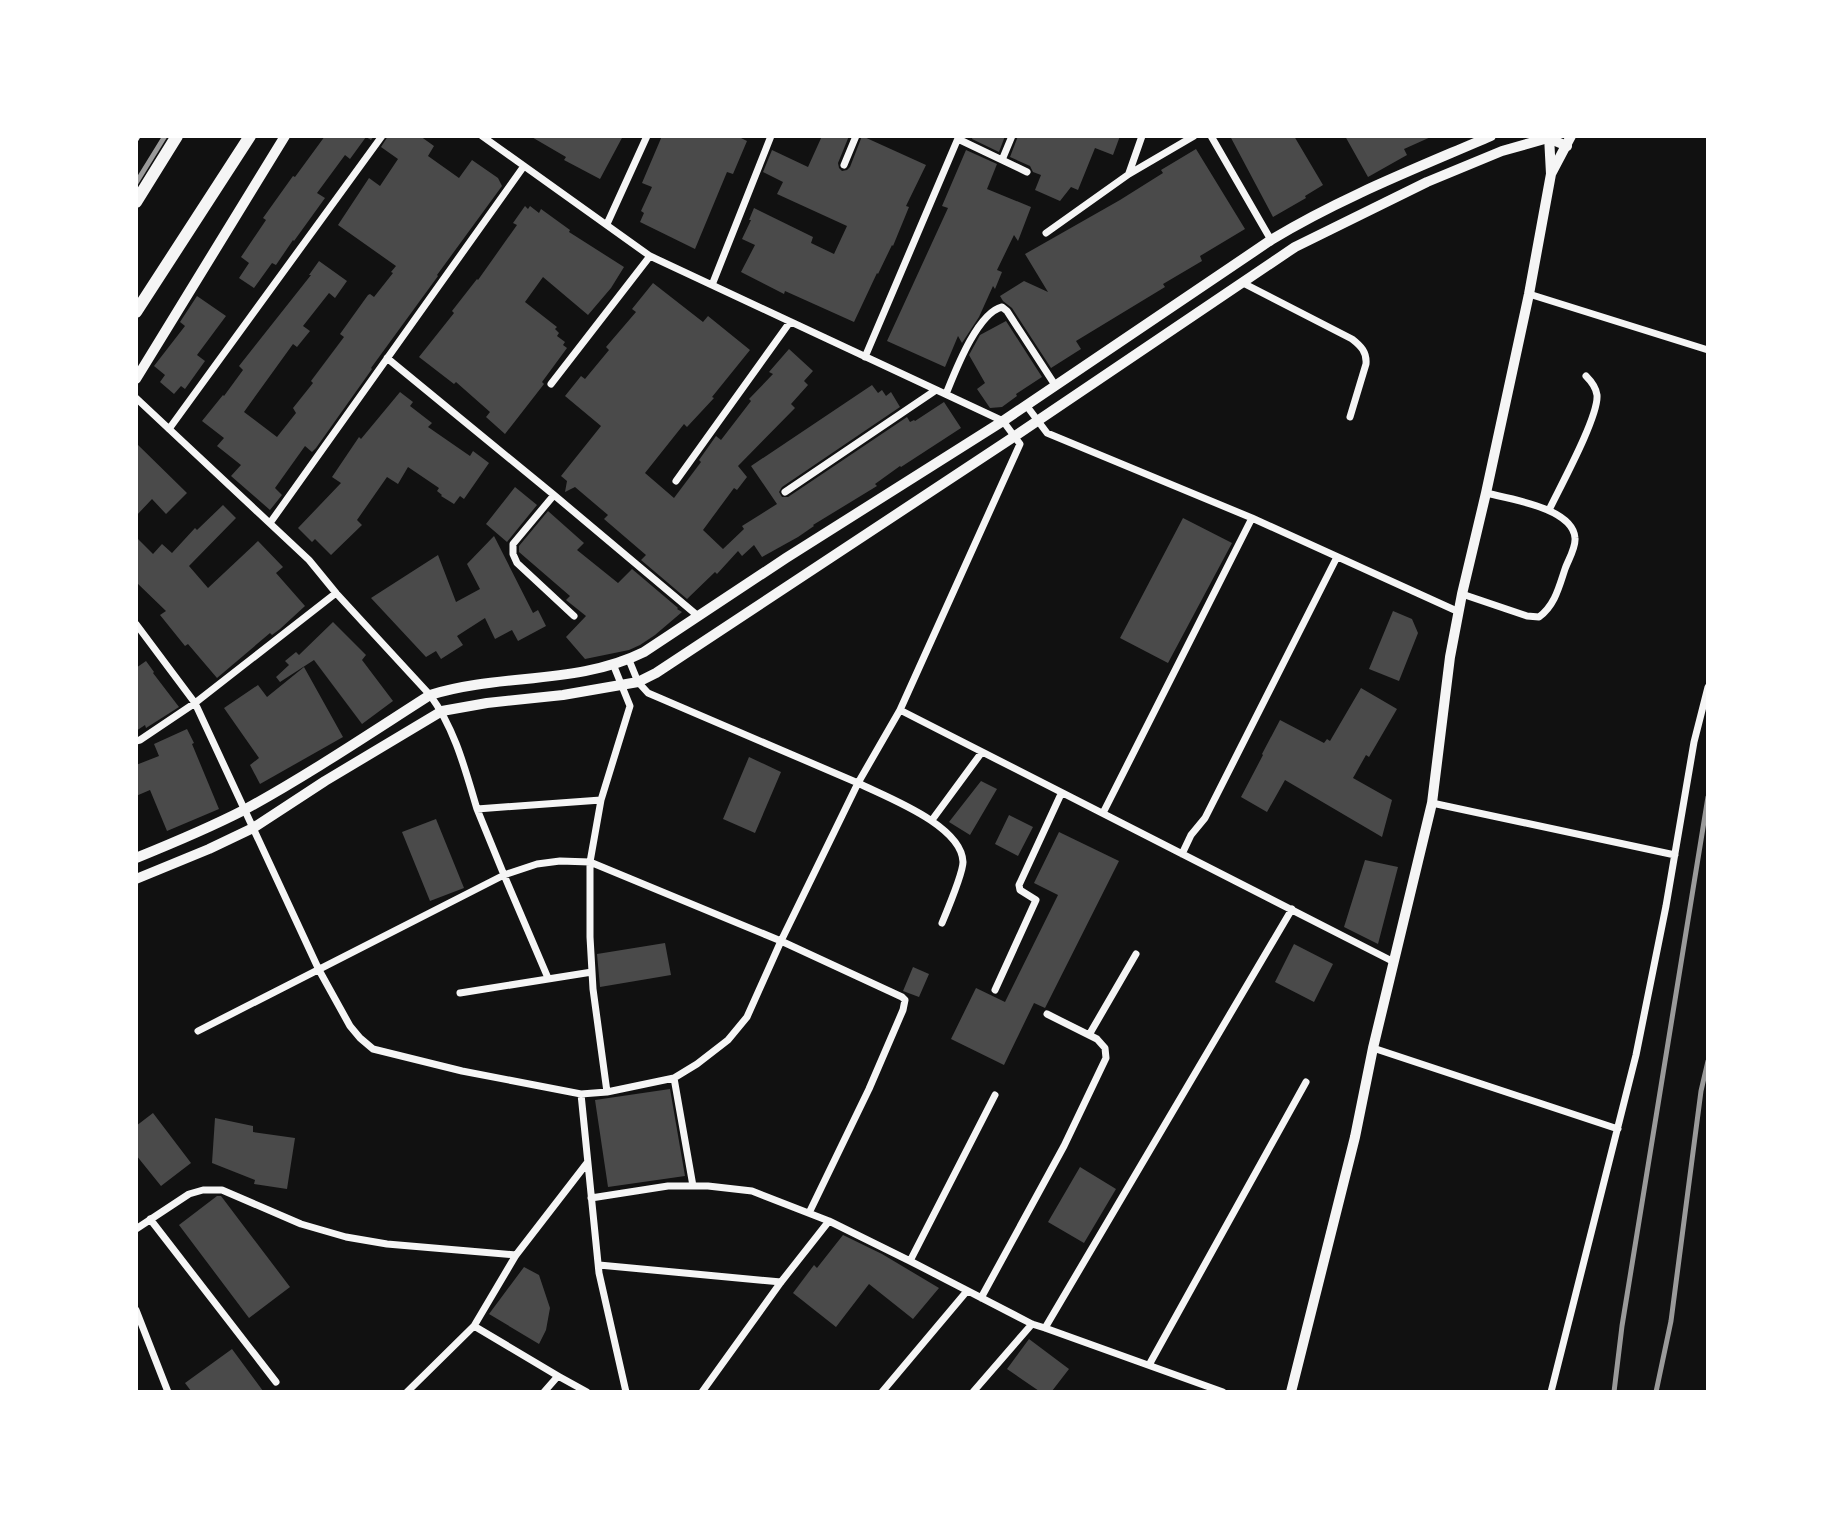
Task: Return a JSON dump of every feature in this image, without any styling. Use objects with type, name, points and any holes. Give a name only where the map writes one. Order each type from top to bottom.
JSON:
[{"type":"main road","points":[[136,202],[177,136]]},
{"type":"main road","points":[[136,312],[250,136]]},
{"type":"main road","points":[[1291,1391],[1355,1137],[1373,1048],[1432,803],[1450,657],[1529,294],[1551,174],[1549,137]]},
{"type":"main road","points":[[1551,174],[1569,141]]},
{"type":"street","points":[[136,379],[285,136]]},
{"type":"street","points":[[169,429],[382,136]]},
{"type":"street","points":[[136,624],[195,703],[319,970],[350,1026],[373,1049],[462,1071],[580,1094],[607,1092],[674,1078],[728,1040],[747,1017],[858,783],[900,710],[1020,444],[1003,421],[650,257],[482,136]]},
{"type":"street","points":[[607,224],[647,136]]},
{"type":"street","points":[[712,285],[771,136]]},
{"type":"street","points":[[844,164],[856,136]]},
{"type":"street","points":[[1002,160],[1012,136]]},
{"type":"street","points":[[1129,174],[1142,136]]},
{"type":"street","points":[[1046,233],[1129,174],[1194,136]]},
{"type":"street","points":[[1211,136],[1271,240]]},
{"type":"street","points":[[136,858],[244,810],[430,695],[482,684],[561,676],[629,660],[645,652],[797,551],[1003,421],[1300,222],[1491,136]]},
{"type":"street","points":[[864,357],[958,137],[1027,172]]},
{"type":"street","points":[[136,879],[253,828],[325,781],[442,712],[638,682],[656,673],[1295,247],[1427,182],[1502,150],[1549,137],[1569,141]]},
{"type":"street","points":[[270,523],[524,166]]},
{"type":"street","points":[[1257,249],[1268,266]]},
{"type":"street","points":[[551,384],[650,257]]},
{"type":"street","points":[[1243,283],[1362,346],[1367,357],[1366,364],[1350,416]]},
{"type":"street","points":[[1201,287],[1213,303]]},
{"type":"street","points":[[1529,294],[1707,350]]},
{"type":"street","points":[[946,394],[960,358],[983,320],[992,311],[1002,307],[1055,385]]},
{"type":"street","points":[[676,481],[790,322]]},
{"type":"street","points":[[387,358],[698,616]]},
{"type":"street","points":[[1549,510],[1590,424],[1595,406],[1597,395],[1586,376]]},
{"type":"street","points":[[785,492],[936,390]]},
{"type":"street","points":[[136,398],[309,560],[430,695],[442,712],[457,745],[477,809],[548,978]]},
{"type":"street","points":[[1026,405],[1047,433],[1252,518],[1459,612]]},
{"type":"street","points":[[1462,594],[1527,616],[1539,617],[1552,604],[1576,540],[1573,529],[1564,518],[1549,510],[1486,493]]},
{"type":"street","points":[[554,495],[513,544],[513,554],[517,564],[574,616]]},
{"type":"street","points":[[1103,813],[1252,518]]},
{"type":"street","points":[[1182,854],[1191,835],[1205,818],[1337,558]]},
{"type":"street","points":[[136,741],[195,703],[336,593]]},
{"type":"street","points":[[629,660],[638,682],[648,693],[858,783],[932,820],[955,841],[963,862],[942,923]]},
{"type":"street","points":[[607,1092],[592,972],[590,862],[601,800],[630,706],[613,664]]},
{"type":"street","points":[[1551,1391],[1636,1055],[1694,742],[1707,687]]},
{"type":"street","points":[[900,710],[1394,962]]},
{"type":"street","points":[[932,820],[982,752]]},
{"type":"street","points":[[995,990],[1036,900],[1020,890],[1019,885],[1061,794]]},
{"type":"street","points":[[477,809],[601,800]]},
{"type":"street","points":[[1432,803],[1675,855]]},
{"type":"street","points":[[198,1031],[504,875],[537,864],[560,861],[590,862],[781,941],[905,1000],[869,1090],[809,1213]]},
{"type":"street","points":[[1045,1328],[1292,909]]},
{"type":"street","points":[[1089,1035],[1136,954]]},
{"type":"street","points":[[460,993],[592,972]]},
{"type":"street","points":[[981,1298],[1064,1146],[1107,1058],[1105,1048],[1097,1039],[1047,1014]]},
{"type":"street","points":[[1373,1048],[1618,1129]]},
{"type":"street","points":[[674,1078],[693,1186]]},
{"type":"street","points":[[1149,1365],[1306,1082]]},
{"type":"street","points":[[580,1094],[598,1265],[626,1391]]},
{"type":"street","points":[[910,1261],[995,1096]]},
{"type":"street","points":[[407,1391],[474,1326],[516,1255],[587,1163]]},
{"type":"street","points":[[591,1198],[668,1186],[752,1191],[829,1221],[1032,1324],[1223,1391]]},
{"type":"street","points":[[136,1229],[188,1194],[203,1190],[222,1190],[302,1224],[346,1237],[387,1244],[516,1255]]},
{"type":"street","points":[[150,1219],[276,1382]]},
{"type":"street","points":[[702,1391],[829,1221]]},
{"type":"street","points":[[598,1265],[781,1282]]},
{"type":"street","points":[[882,1391],[967,1291]]},
{"type":"street","points":[[136,1310],[169,1391]]},
{"type":"street","points":[[973,1391],[1032,1324]]},
{"type":"street","points":[[474,1326],[587,1391]]},
{"type":"street","points":[[544,1391],[558,1376]]},
{"type":"lane","points":[[136,141],[139,136]]},
{"type":"building","points":[[325,136],[374,136],[371,140],[366,137],[350,159],[345,155],[317,193],[325,198],[276,265],[272,263],[254,288],[239,278],[249,263],[241,257],[266,220],[263,218]]},
{"type":"building","points":[[388,136],[420,136],[434,146],[428,156],[459,178],[472,160],[498,178],[502,186],[316,448],[312,452],[305,446],[275,488],[282,495],[270,510],[231,476],[241,465],[217,446],[224,438],[202,421],[224,396],[243,370],[239,366],[311,275],[319,261],[347,281],[335,298],[329,293],[303,326],[310,331],[297,347],[293,344],[244,412],[277,437],[296,413],[293,408],[313,383],[311,381],[344,337],[340,334],[368,295],[374,297],[393,273],[391,272],[396,266],[338,225],[369,178],[380,186],[398,159],[381,147]]},
{"type":"building","points":[[530,136],[623,136],[600,179],[564,160],[566,157]]},
{"type":"building","points":[[662,136],[737,136],[747,141],[733,174],[727,172],[695,249],[640,222],[644,213],[641,211],[652,187],[642,183]]},
{"type":"building","points":[[822,136],[849,136],[838,163],[842,171],[850,167],[862,136],[926,165],[906,206],[909,207],[893,246],[854,322],[785,291],[784,294],[741,272],[755,245],[742,239],[754,208],[813,237],[811,243],[834,254],[847,226],[777,194],[783,182],[763,172],[772,150],[808,167]]},
{"type":"building","points":[[973,136],[1005,136],[999,152],[972,139]]},
{"type":"building","points":[[1018,136],[1120,136],[1113,155],[1095,148],[1078,190],[1071,187],[1060,201],[1035,190],[1041,175],[1033,172],[1030,166],[1010,157]]},
{"type":"building","points":[[1230,136],[1294,136],[1323,185],[1273,217]]},
{"type":"building","points":[[1345,136],[1433,136],[1404,149],[1407,155],[1368,177]]},
{"type":"building","points":[[1196,149],[1245,229],[1200,256],[1202,261],[1163,284],[1165,287],[1076,341],[1081,349],[1051,368],[1012,308],[1000,296],[1024,281],[1048,292],[1025,254],[1120,200]]},
{"type":"building","points":[[966,150],[997,164],[987,189],[1031,207],[1018,241],[1014,235],[997,270],[1002,272],[995,289],[993,286],[979,317],[962,343],[958,336],[945,367],[887,341],[948,208],[942,206]]},
{"type":"building","points":[[525,206],[528,209],[530,206],[539,213],[541,209],[570,230],[569,232],[624,267],[611,288],[588,315],[543,277],[525,302],[557,327],[557,336],[565,342],[563,345],[567,348],[542,382],[544,384],[505,434],[486,417],[490,412],[456,382],[454,384],[419,357],[517,225],[513,223]]},
{"type":"building","points":[[653,283],[703,322],[708,316],[750,350],[712,397],[714,398],[687,427],[684,424],[645,473],[674,498],[701,462],[699,460],[716,436],[721,440],[751,401],[749,399],[773,374],[769,372],[789,349],[813,371],[804,381],[808,385],[791,404],[795,408],[738,466],[747,477],[737,490],[734,488],[703,530],[723,549],[744,529],[742,526],[777,504],[751,466],[872,385],[878,393],[882,390],[886,396],[891,392],[900,407],[782,487],[779,492],[782,497],[788,497],[907,417],[910,422],[915,421],[944,402],[961,428],[900,466],[875,484],[877,486],[762,557],[754,545],[742,556],[738,551],[717,574],[715,572],[687,599],[641,560],[646,555],[604,519],[608,515],[575,487],[565,492],[567,481],[561,476],[601,426],[565,396],[581,376],[585,379],[609,350],[606,347],[636,312],[632,309]]},
{"type":"building","points":[[197,296],[226,316],[197,355],[205,361],[185,389],[181,386],[174,394],[160,382],[165,375],[154,366],[185,326],[180,322]]},
{"type":"building","points":[[1006,321],[1042,377],[1002,407],[990,408],[977,389],[985,383],[969,355],[980,335]]},
{"type":"building","points":[[400,392],[413,402],[410,406],[432,423],[428,427],[470,456],[473,451],[489,463],[464,499],[460,496],[454,504],[441,496],[437,491],[439,488],[408,467],[398,484],[387,477],[357,520],[362,525],[331,555],[315,539],[312,542],[298,528],[341,483],[332,477],[359,437],[361,439]]},
{"type":"building","points":[[136,443],[187,493],[166,514],[152,499],[136,516]]},
{"type":"building","points":[[515,487],[537,505],[507,542],[486,524]]},
{"type":"building","points":[[223,505],[236,518],[189,566],[208,588],[258,541],[283,567],[276,573],[305,606],[217,678],[188,644],[185,646],[160,615],[166,611],[136,582],[136,537],[153,554],[162,544],[172,553],[195,528],[197,530]]},
{"type":"building","points":[[548,511],[584,543],[577,550],[618,583],[632,569],[682,612],[640,645],[629,650],[585,659],[566,637],[586,616],[566,600],[570,596],[519,552],[519,546]]},
{"type":"building","points":[[1183,518],[1232,543],[1168,663],[1120,638]]},
{"type":"building","points":[[494,536],[533,613],[538,610],[546,626],[518,641],[512,630],[495,639],[485,618],[457,636],[463,645],[441,659],[436,651],[426,657],[371,598],[438,555],[456,602],[480,589],[467,564]]},
{"type":"building","points":[[1393,611],[1412,619],[1418,633],[1399,681],[1369,669]]},
{"type":"building","points":[[333,622],[366,655],[362,660],[393,701],[362,724],[314,660],[280,682],[276,677],[289,665],[285,661],[296,652],[299,655]]},
{"type":"building","points":[[146,661],[179,707],[146,728],[145,725],[136,731],[136,668]]},
{"type":"building","points":[[304,667],[343,737],[260,784],[250,765],[259,758],[224,708],[258,685],[267,697]]},
{"type":"building","points":[[1361,688],[1397,709],[1369,757],[1366,755],[1353,778],[1392,800],[1382,837],[1285,780],[1267,812],[1241,797],[1280,720],[1324,743],[1327,739],[1330,741]]},
{"type":"building","points":[[187,729],[219,809],[167,831],[150,790],[136,796],[136,765],[159,756],[154,744]]},
{"type":"building","points":[[749,757],[781,772],[755,833],[723,819]]},
{"type":"building","points":[[981,781],[997,789],[970,835],[949,822]]},
{"type":"building","points":[[1009,815],[1033,827],[1018,856],[995,844]]},
{"type":"building","points":[[436,819],[464,888],[430,901],[402,832]]},
{"type":"building","points":[[1059,832],[1119,861],[1045,1008],[1034,1003],[1004,1065],[951,1039],[976,988],[1005,1002],[1058,895],[1034,883]]},
{"type":"building","points":[[1365,860],[1398,867],[1378,944],[1344,927]]},
{"type":"building","points":[[665,943],[671,975],[600,987],[597,954]]},
{"type":"building","points":[[1294,944],[1333,964],[1314,1002],[1275,982]]},
{"type":"building","points":[[913,967],[929,974],[919,997],[903,991]]},
{"type":"building","points":[[670,1089],[685,1176],[608,1187],[595,1100]]},
{"type":"building","points":[[153,1113],[191,1163],[161,1186],[136,1155],[136,1126]]},
{"type":"building","points":[[215,1118],[253,1126],[253,1132],[295,1138],[287,1189],[254,1184],[255,1180],[212,1163]]},
{"type":"building","points":[[1080,1167],[1116,1189],[1084,1243],[1048,1222]]},
{"type":"building","points":[[217,1196],[221,1196],[290,1287],[249,1318],[179,1225]]},
{"type":"building","points":[[843,1235],[882,1254],[939,1288],[913,1319],[869,1284],[836,1327],[793,1293],[814,1265],[817,1268]]},
{"type":"building","points":[[524,1267],[539,1275],[550,1308],[546,1330],[539,1344],[489,1314]]},
{"type":"building","points":[[1029,1339],[1069,1369],[1052,1391],[1039,1391],[1007,1369]]},
{"type":"building","points":[[232,1349],[263,1391],[191,1391],[185,1383]]},
{"type":"railway","points":[[136,183],[165,136]]},
{"type":"railway","points":[[1614,1392],[1622,1326],[1708,797]]},
{"type":"railway","points":[[1656,1392],[1671,1321],[1701,1091],[1708,1061]]}]
